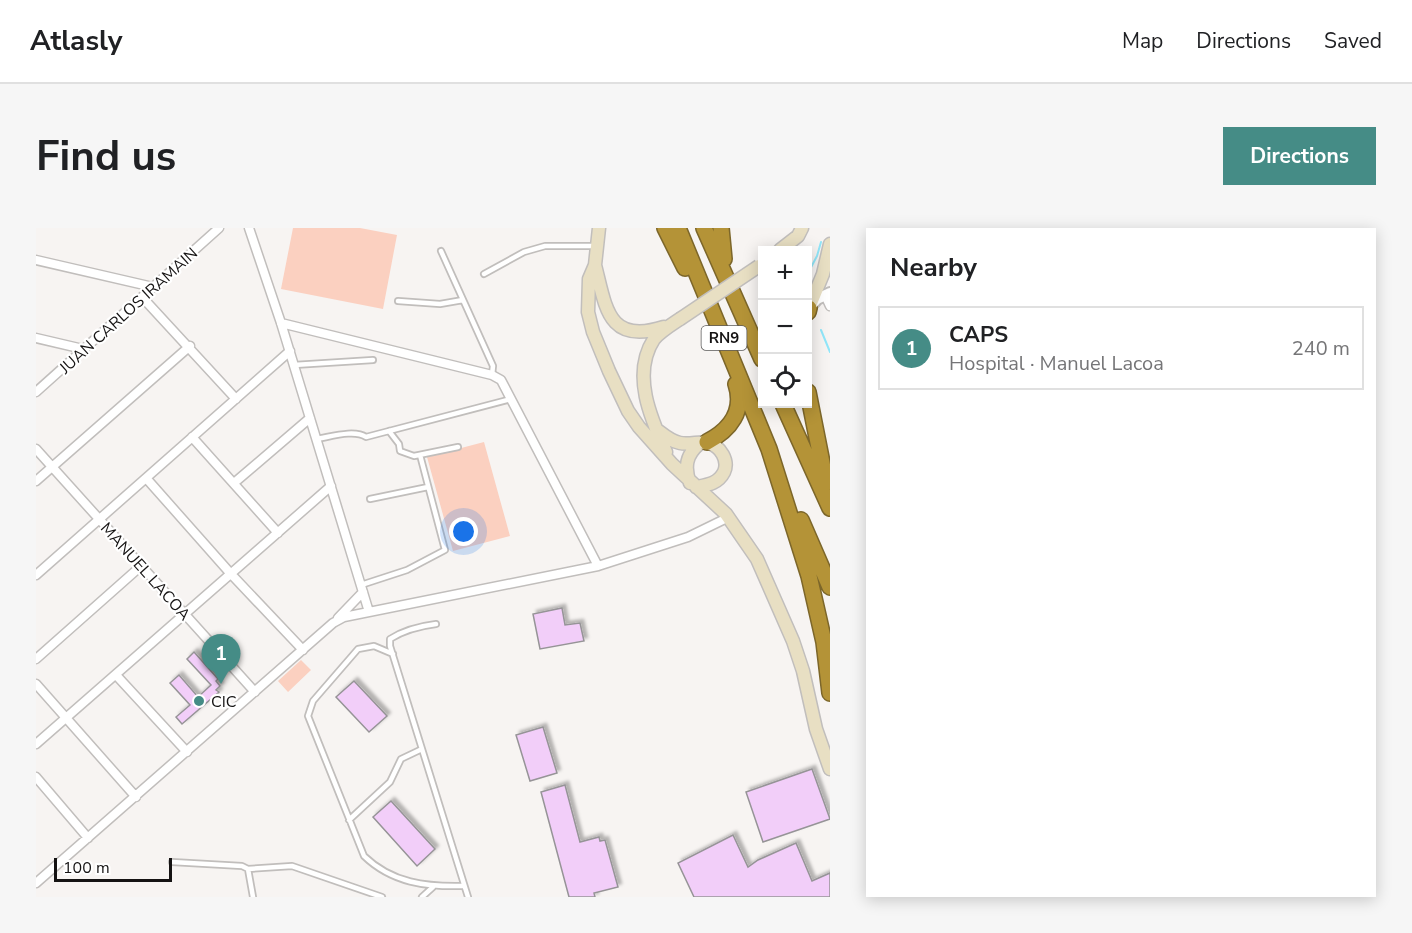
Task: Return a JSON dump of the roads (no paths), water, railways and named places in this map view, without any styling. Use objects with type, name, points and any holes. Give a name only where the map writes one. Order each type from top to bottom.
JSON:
[{"type":"highway","points":[[665,228],[694,287],[716,321]]},
{"type":"highway","name":"RN9","points":[[678,228],[770,449],[804,558],[824,642],[830,693]]},
{"type":"highway","name":"RN9","points":[[704,228],[760,354]]},
{"type":"highway","points":[[721,228],[722,249],[733,291]]},
{"type":"highway","points":[[703,443],[722,434],[737,413],[740,400],[731,368],[731,355]]},
{"type":"highway","points":[[785,408],[830,508]]},
{"type":"highway","points":[[810,408],[830,498]]},
{"type":"highway","points":[[770,449],[830,587]]},
{"type":"main road","points":[[599,228],[595,265],[589,279],[588,312],[597,344],[628,411],[651,442],[729,518],[756,559],[793,641],[803,671],[816,729],[830,769]]},
{"type":"main road","points":[[785,246],[798,236],[801,228]]},
{"type":"main road","points":[[812,305],[827,286],[830,244]]},
{"type":"main road","points":[[595,265],[603,302],[613,320],[627,330],[635,332],[650,332],[668,327]]},
{"type":"main road","points":[[672,464],[655,427],[645,394],[646,364],[653,341],[668,327],[758,265]]},
{"type":"main road","points":[[655,427],[667,438],[678,443],[703,443],[718,448],[724,457],[726,468],[721,478],[711,484],[693,485]]},
{"type":"main road","points":[[693,485],[686,466],[689,455],[703,443]]},
{"type":"street","name":"JUAN CARLOS IRAMAIN","points":[[36,392],[219,228]]},
{"type":"street","points":[[249,228],[290,351],[369,612]]},
{"type":"street","points":[[36,260],[153,287]]},
{"type":"street","points":[[827,286],[830,306]]},
{"type":"street","points":[[812,305],[827,286]]},
{"type":"street","points":[[142,297],[190,346],[236,399]]},
{"type":"street","points":[[281,323],[492,375],[501,380],[598,566]]},
{"type":"street","points":[[36,338],[83,350]]},
{"type":"street","points":[[36,481],[190,346]]},
{"type":"street","points":[[36,576],[290,351]]},
{"type":"street","points":[[234,483],[310,418]]},
{"type":"street","points":[[192,437],[278,532]]},
{"type":"street","name":"MANUEL LACOA","points":[[36,449],[255,692]]},
{"type":"street","points":[[146,478],[231,574],[303,650]]},
{"type":"street","points":[[36,744],[331,486]]},
{"type":"street","points":[[333,623],[344,617],[598,566],[678,540],[729,518]]},
{"type":"street","points":[[36,659],[141,566]]},
{"type":"street","points":[[36,883],[333,623],[362,588]]},
{"type":"street","points":[[116,675],[187,752]]},
{"type":"street","points":[[36,684],[136,797]]},
{"type":"street","points":[[36,777],[88,838]]},
{"type":"lane","points":[[484,274],[524,252],[545,246],[598,246]]},
{"type":"lane","points":[[441,251],[493,366],[492,375]]},
{"type":"lane","points":[[398,301],[440,304],[463,300]]},
{"type":"lane","points":[[294,365],[373,360]]},
{"type":"lane","points":[[316,439],[350,434],[361,434],[366,437],[512,399]]},
{"type":"lane","points":[[388,431],[399,444],[400,451],[414,456],[458,447]]},
{"type":"lane","points":[[362,588],[407,570],[445,549],[420,455]]},
{"type":"lane","points":[[370,499],[428,487]]},
{"type":"lane","points":[[436,624],[419,627],[390,639],[468,897]]},
{"type":"lane","points":[[393,654],[374,646],[358,649],[313,701],[308,716],[364,856],[376,867],[393,877],[433,886],[464,886]]},
{"type":"lane","points":[[349,820],[390,782],[401,759],[422,748]]},
{"type":"lane","points":[[172,862],[242,866],[248,869],[292,866],[382,897]]},
{"type":"lane","points":[[248,869],[253,897]]},
{"type":"lane","points":[[422,897],[433,886]]},
{"type":"waterway","points":[[812,265],[821,242]]},
{"type":"waterway","points":[[821,330],[830,352]]},
{"type":"place","name":"CAPS","points":[[221,684]]},
{"type":"place","name":"CIC","points":[[199,701]]}]
